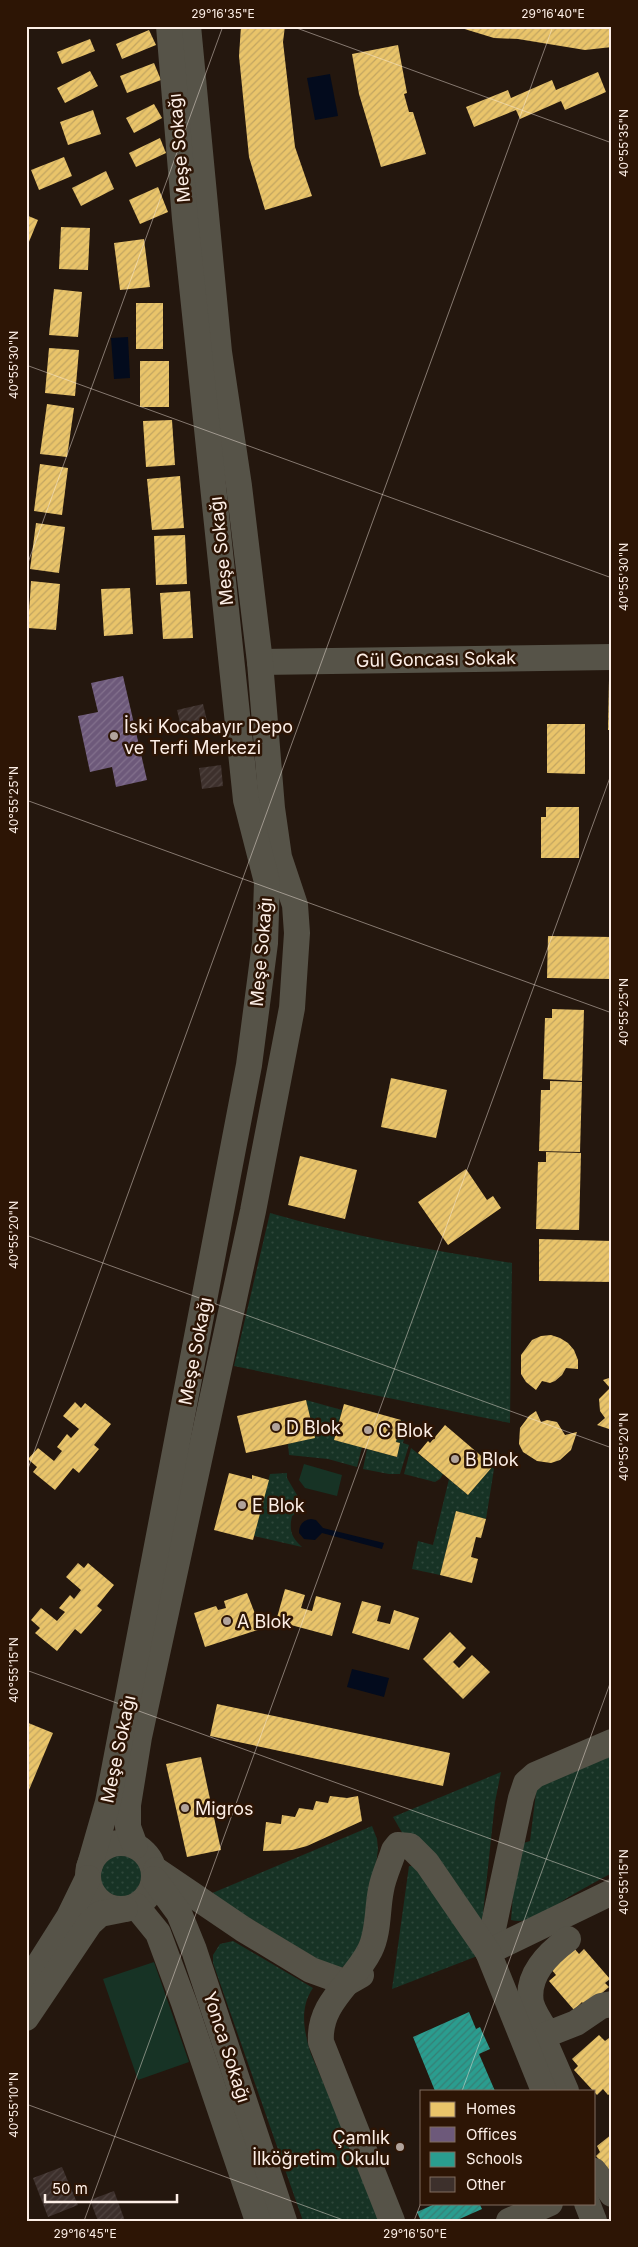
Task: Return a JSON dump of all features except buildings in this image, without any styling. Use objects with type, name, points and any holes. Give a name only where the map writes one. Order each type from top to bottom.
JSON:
[{"type":"street","name":"Meşe Sokağı","points":[[26,1984],[69,1917],[89,1873],[108,1802],[188,1393],[249,1065],[265,943],[266,882],[246,800],[185,219],[169,26]]},
{"type":"street","name":"Meşe Sokağı","points":[[135,1846],[128,1827],[128,1806],[139,1737],[253,1211],[292,1008],[295,980],[296,905],[280,857],[276,837],[266,752],[260,662],[239,486],[219,352],[188,26]]},
{"type":"street","name":"Gül Goncası Sokak","points":[[260,662],[612,657]]},
{"type":"street","points":[[488,1952],[521,1798],[526,1783],[535,1775],[612,1742]]},
{"type":"street","points":[[26,2018],[90,1923],[100,1914],[130,1907],[148,1895],[154,1874],[150,1859],[144,1851],[135,1846],[124,1843],[112,1844],[102,1849],[94,1857],[89,1873],[90,1889],[96,1898],[104,1904],[114,1908],[130,1907]]},
{"type":"street","points":[[392,2221],[321,2042],[322,2022],[327,2010],[334,1998],[348,1983],[372,1945],[381,1889],[398,1845],[410,1846],[420,1855],[488,1952],[544,2090]]},
{"type":"street","points":[[154,1874],[311,1970],[348,1983]]},
{"type":"street","name":"Yonca Sokağı","points":[[154,1874],[179,1913],[194,1950],[284,2221]]},
{"type":"street","points":[[488,1952],[612,1892]]},
{"type":"street","name":"Yonca Sokağı","points":[[130,1907],[158,1933],[184,2003],[258,2221]]},
{"type":"street","points":[[566,2090],[546,2045],[548,2034],[531,2004],[531,1990],[537,1971],[547,1954],[568,1939]]},
{"type":"street","points":[[548,2034],[576,2023],[601,2006],[612,2004]]},
{"type":"street","points":[[596,2174],[612,2194]]},
{"type":"street","points":[[509,2221],[548,2204]]},
{"type":"street","points":[[587,2204],[594,2221]]},
{"type":"green space","points":[[270,1213],[390,1242],[512,1263],[510,1423],[234,1366]]},
{"type":"green space","points":[[306,1400],[342,1410],[334,1440],[362,1447],[357,1467],[328,1459],[289,1455],[288,1444],[315,1437]]},
{"type":"green space","points":[[401,1420],[409,1422],[403,1443],[409,1445],[400,1474],[363,1469],[367,1449],[397,1457],[400,1443],[396,1442]]},
{"type":"green space","points":[[411,1448],[443,1474],[440,1479],[435,1482],[404,1474]]},
{"type":"green space","points":[[304,1464],[342,1475],[337,1496],[305,1488],[299,1480]]},
{"type":"green space","points":[[493,1466],[486,1519],[456,1511],[440,1575],[412,1569],[418,1541],[433,1545],[449,1479],[468,1495]]},
{"type":"green space","points":[[287,1473],[287,1478],[304,1507],[292,1516],[291,1525],[295,1540],[302,1547],[254,1536],[270,1474]]},
{"type":"green space","points":[[612,1755],[612,1873],[541,1915],[526,1920],[511,1920],[517,1845],[530,1841],[537,1785]]},
{"type":"green space","points":[[501,1772],[495,1802],[482,1923],[404,1836],[393,1817]]},
{"type":"green space","points":[[372,1826],[377,1839],[378,1849],[365,1946],[346,1966],[339,1968],[327,1965],[210,1894]]},
{"type":"green space","points":[[122,1853],[134,1857],[140,1863],[144,1875],[140,1887],[134,1893],[122,1897],[110,1893],[104,1887],[100,1875],[104,1863],[110,1857]]},
{"type":"green space","points":[[409,1866],[414,1866],[480,1955],[392,1989]]},
{"type":"green space","points":[[233,1941],[313,1988],[304,2012],[306,2037],[311,2054],[383,2221],[303,2221],[213,1963],[213,1955],[220,1944]]},
{"type":"green space","points":[[154,1962],[189,2062],[138,2080],[103,1979]]},
{"type":"water","points":[[330,74],[338,116],[315,120],[307,78]]},
{"type":"water","points":[[128,337],[130,378],[114,379],[111,338]]},
{"type":"water","points":[[311,1519],[316,1520],[323,1528],[384,1543],[382,1549],[322,1533],[315,1540],[304,1539],[299,1533],[300,1528],[302,1523]]},
{"type":"water","points":[[352,1669],[389,1678],[384,1697],[347,1687]]},
{"type":"place","name":"İski Kocabayır Depo ve Terfi Merkezi","points":[[114,736]]},
{"type":"place","name":"D Blok","points":[[276,1427]]},
{"type":"place","name":"C Blok","points":[[368,1430]]},
{"type":"place","name":"B Blok","points":[[455,1459]]},
{"type":"place","name":"E Blok","points":[[242,1505]]},
{"type":"place","name":"A Blok","points":[[227,1621]]},
{"type":"place","name":"Migros","points":[[185,1808]]},
{"type":"place","name":"Çamlık İlköğretim Okulu","points":[[400,2147]]}]
